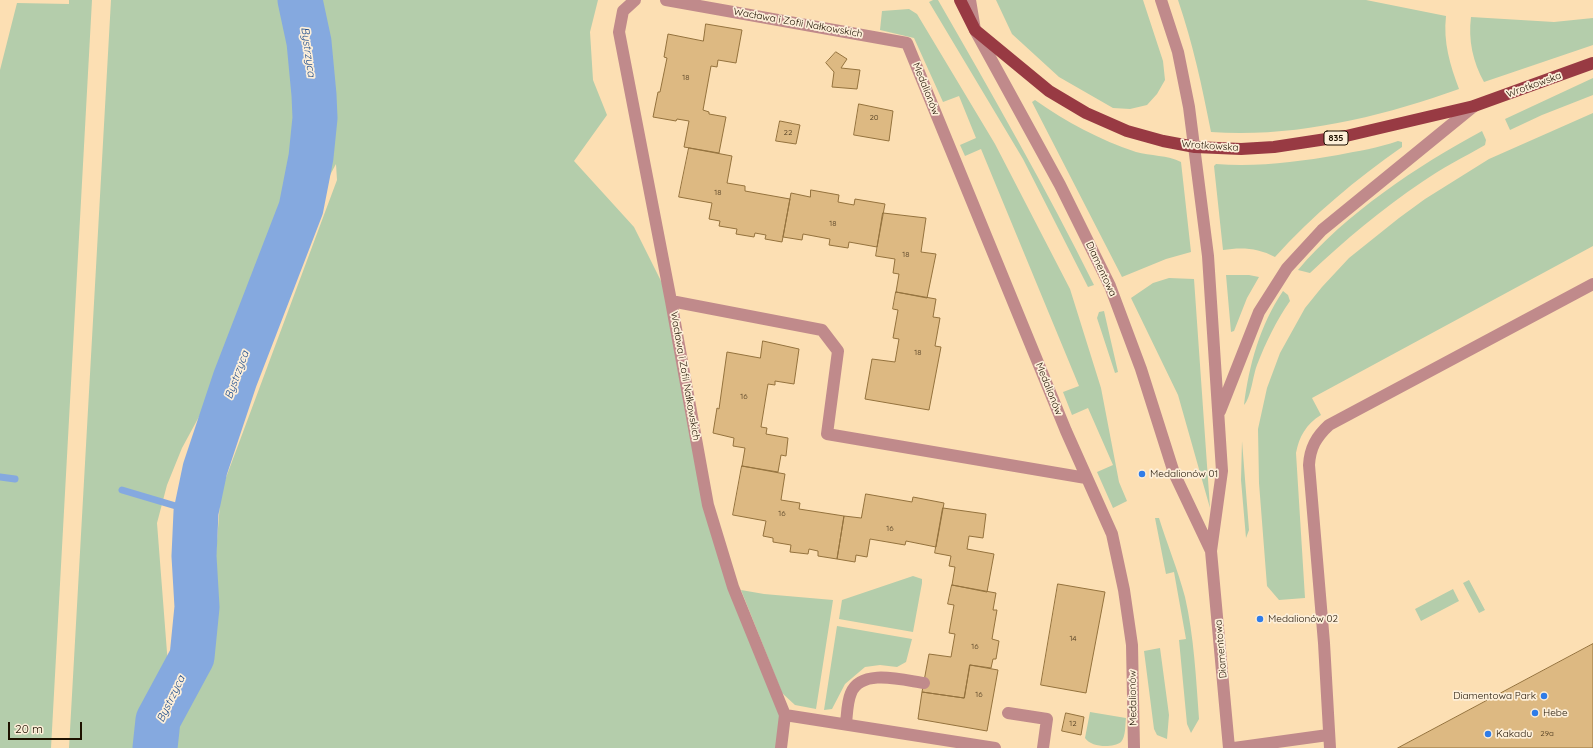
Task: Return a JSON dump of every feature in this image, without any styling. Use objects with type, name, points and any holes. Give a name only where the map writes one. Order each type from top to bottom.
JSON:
[{"type":"main road","name":"Diamentowa","points":[[960,0],[975,30]]},
{"type":"main road","name":"Wrotkowska","points":[[975,30],[1044,87],[1086,112],[1143,136],[1195,147],[1240,149],[1311,142],[1370,131],[1474,106],[1593,63]]},
{"type":"street","name":"Wacława i Zofii Nałkowskich","points":[[635,0],[623,12],[619,32],[672,301],[708,505],[733,587],[786,715]]},
{"type":"street","name":"Wacława i Zofii Nałkowskich","points":[[666,0],[907,43]]},
{"type":"street","points":[[970,0],[975,30]]},
{"type":"street","name":"Diamentowa","points":[[1161,0],[1184,77],[1195,147],[1208,256],[1222,471],[1211,551],[1229,748]]},
{"type":"street","name":"Diamentowa","points":[[975,30],[1063,192],[1110,286],[1141,369],[1174,473],[1211,551]]},
{"type":"street","name":"Medalionów","points":[[907,43],[1086,478],[1112,534],[1124,590],[1132,645],[1134,748]]},
{"type":"street","name":"Wrotkowska","points":[[1219,414],[1259,312],[1287,268],[1322,230],[1474,106]]},
{"type":"street","points":[[1330,748],[1328,736],[1324,643],[1309,465],[1310,453],[1320,434],[1336,422],[1593,284]]},
{"type":"street","points":[[672,301],[822,330],[838,351],[827,434],[1086,478]]},
{"type":"street","points":[[846,724],[851,693],[860,681],[884,677],[924,683]]},
{"type":"street","points":[[1008,713],[1048,719],[1042,748]]},
{"type":"street","points":[[780,748],[786,715],[995,748]]},
{"type":"street","points":[[1234,748],[1328,736]]},
{"type":"green space","points":[[69,0],[92,0],[51,748],[0,748],[0,70],[17,3],[69,4]]},
{"type":"green space","points":[[111,0],[598,0],[590,32],[593,80],[607,115],[574,161],[634,227],[671,301],[708,505],[785,715],[781,748],[69,748]],"holes":[[[336,164],[337,180],[221,491],[210,628],[173,730],[157,523],[167,485],[182,448]]]},
{"type":"green space","points":[[938,0],[998,106],[1038,177],[1094,285],[1088,287],[1023,159],[929,2]]},
{"type":"green space","points":[[996,0],[1143,0],[1163,61],[1165,80],[1157,94],[1147,105],[1130,109],[1113,108],[1059,77],[1012,34]]},
{"type":"green space","points":[[1178,0],[1366,0],[1446,16],[1446,44],[1459,89],[1399,108],[1337,123],[1274,132],[1211,132],[1197,65]]},
{"type":"green space","points":[[909,9],[917,14],[995,144],[1070,289],[1101,388],[1119,482],[1127,501],[1113,508],[1097,472],[1113,465],[1088,408],[1072,415],[1063,392],[1079,386],[981,149],[965,156],[960,145],[976,138],[959,96],[943,102],[914,38],[880,30],[882,11]]},
{"type":"green space","points":[[1471,17],[1554,22],[1593,18],[1593,45],[1484,82],[1472,51],[1470,34]]},
{"type":"green space","points":[[1593,78],[1593,95],[1542,115],[1510,130],[1505,119]]},
{"type":"green space","points":[[1035,100],[1071,123],[1109,142],[1136,152],[1170,158],[1181,162],[1191,252],[1166,259],[1122,277],[1032,102]]},
{"type":"green space","points":[[1593,113],[1593,246],[1312,398],[1321,415],[1311,422],[1304,431],[1296,453],[1305,598],[1279,600],[1267,586],[1259,483],[1258,429],[1267,388],[1280,353],[1305,308],[1349,258],[1425,199],[1489,159]]},
{"type":"green space","points":[[1482,131],[1486,140],[1485,145],[1437,172],[1393,203],[1350,237],[1310,273],[1298,270],[1337,230],[1383,193],[1432,160]]},
{"type":"green space","points":[[1398,141],[1402,142],[1402,147],[1335,199],[1304,227],[1275,257],[1250,249],[1223,250],[1214,166],[1216,164],[1247,165],[1292,162],[1360,151]]},
{"type":"green space","points":[[1226,275],[1249,275],[1259,277],[1247,298],[1234,331],[1231,332]]},
{"type":"green space","points":[[1169,278],[1194,279],[1210,508],[1178,395],[1131,298],[1153,283]]},
{"type":"green space","points":[[1283,291],[1288,295],[1290,301],[1264,348],[1256,369],[1252,386],[1244,405],[1252,360],[1262,331]]},
{"type":"green space","points":[[1104,311],[1118,372],[1115,373],[1097,318],[1099,312]]},
{"type":"green space","points":[[1242,441],[1249,530],[1246,538],[1241,480]]},
{"type":"green space","points":[[1155,518],[1159,518],[1179,577],[1191,627],[1199,719],[1191,733],[1187,724],[1179,640],[1186,639],[1174,572],[1166,574]]},
{"type":"green space","points":[[913,576],[922,579],[922,583],[913,632],[839,619],[842,600]]},
{"type":"green space","points":[[1469,580],[1485,610],[1479,613],[1463,583]]},
{"type":"green space","points":[[1453,589],[1459,601],[1421,621],[1415,609]]},
{"type":"green space","points":[[741,590],[764,594],[833,600],[816,709],[795,705],[782,693]]},
{"type":"green space","points":[[837,626],[912,639],[906,662],[897,667],[880,665],[865,667],[845,684],[832,709],[824,710]]},
{"type":"green space","points":[[1160,648],[1169,715],[1167,739],[1157,735],[1154,729],[1144,651]]},
{"type":"green space","points":[[1090,712],[1126,718],[1123,740],[1117,744],[1108,746],[1092,744],[1088,741],[1085,738]]},
{"type":"building","points":[[706,24],[742,30],[736,63],[718,60],[717,67],[711,66],[703,110],[709,112],[709,114],[726,117],[719,153],[684,147],[689,121],[677,119],[676,121],[653,117],[667,58],[664,57],[668,34],[703,41]]},
{"type":"building","points":[[836,52],[847,59],[841,68],[860,70],[857,89],[832,87],[834,72],[826,63]]},
{"type":"building","points":[[859,104],[893,111],[889,141],[854,135]]},
{"type":"building","points":[[780,121],[800,125],[796,144],[776,141]]},
{"type":"building","points":[[689,148],[732,156],[727,183],[745,186],[745,191],[790,199],[782,242],[765,239],[766,235],[755,233],[754,237],[736,234],[737,229],[719,226],[720,221],[709,219],[712,203],[679,197]]},
{"type":"building","points":[[811,190],[839,195],[838,202],[854,205],[855,199],[885,204],[877,247],[849,242],[848,248],[829,245],[830,239],[803,234],[802,240],[783,237],[791,193],[810,197]]},
{"type":"building","points":[[883,213],[926,218],[921,252],[936,254],[927,298],[896,292],[899,274],[893,273],[895,259],[876,256]]},
{"type":"building","points":[[896,292],[936,299],[933,317],[940,318],[935,346],[941,347],[929,410],[865,399],[872,359],[895,362],[899,339],[893,338],[898,310],[893,309]]},
{"type":"building","points":[[763,341],[799,349],[794,384],[775,381],[775,385],[768,384],[761,427],[767,428],[766,434],[788,438],[786,456],[781,455],[778,472],[742,466],[745,448],[733,446],[734,438],[713,433],[717,408],[719,409],[727,352],[760,358]]},
{"type":"building","points":[[742,466],[785,474],[781,500],[800,503],[799,509],[844,516],[837,559],[818,556],[818,551],[809,549],[808,554],[790,552],[791,545],[773,542],[773,538],[763,536],[766,521],[733,515]]},
{"type":"building","points":[[866,494],[912,502],[913,497],[944,503],[936,547],[906,541],[905,545],[870,539],[867,557],[856,555],[855,562],[837,559],[844,516],[861,518]]},
{"type":"building","points":[[943,508],[986,514],[983,538],[969,536],[967,549],[994,554],[987,592],[952,585],[955,567],[949,566],[951,556],[935,553]]},
{"type":"building","points":[[1058,584],[1105,592],[1086,693],[1041,685]]},
{"type":"building","points":[[952,585],[996,593],[993,610],[997,610],[992,639],[999,641],[996,659],[993,659],[991,668],[970,665],[964,698],[922,692],[929,654],[951,657],[955,634],[949,633],[954,605],[948,604]]},
{"type":"building","name":"Diamentowa Park","points":[[1593,644],[1593,748],[1398,748]]},
{"type":"building","points":[[970,665],[998,670],[987,731],[918,719],[922,692],[964,698]]},
{"type":"building","points":[[1066,713],[1084,717],[1081,735],[1062,731]]},
{"type":"waterway","name":"Bystrzyca","points":[[155,748],[158,720],[192,657],[197,607],[194,556],[196,512],[205,469],[235,379],[301,208],[311,157],[315,118],[314,95],[309,42],[300,0]]},
{"type":"waterway","points":[[0,477],[15,479]]},
{"type":"waterway","points":[[122,490],[196,512]]},
{"type":"place","name":"Medalionów 01","points":[[1142,474]]},
{"type":"place","name":"Medalionów 02","points":[[1260,619]]},
{"type":"place","name":"Diamentowa Park","points":[[1544,696]]},
{"type":"place","name":"Hebe","points":[[1535,713]]},
{"type":"place","name":"Kakadu","points":[[1488,734]]}]
